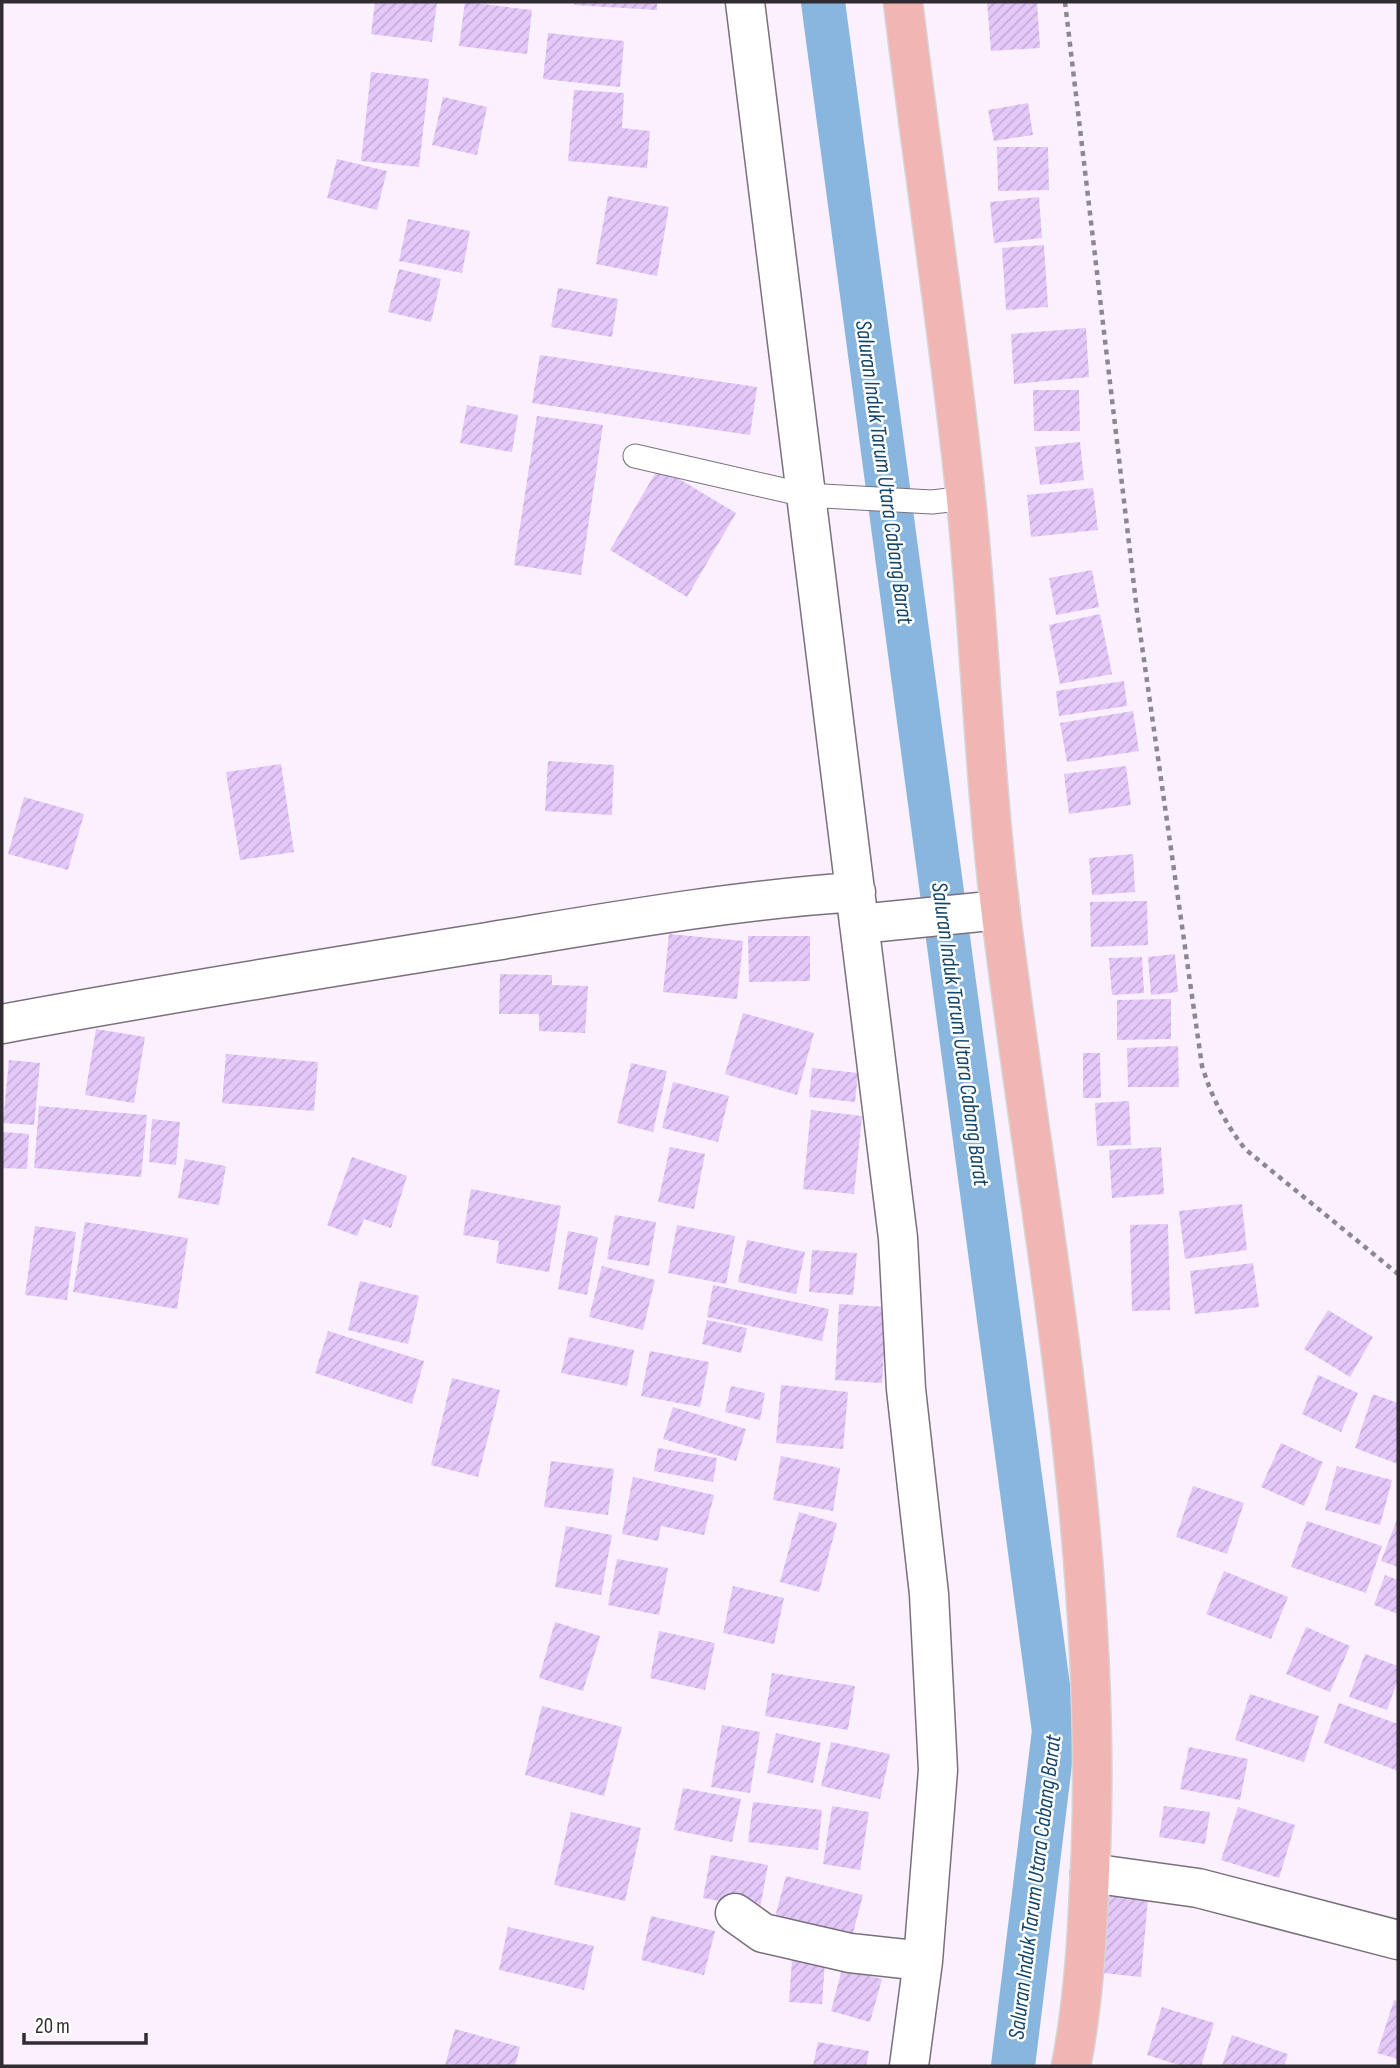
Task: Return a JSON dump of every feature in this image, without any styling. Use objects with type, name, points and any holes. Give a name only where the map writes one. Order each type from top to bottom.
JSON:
[{"type":"main road","points":[[904,2],[949,500],[1000,910],[1054,1292],[1077,1488],[1094,1757],[1090,1872],[1071,2066]]},
{"type":"street","points":[[745,2],[823,496],[898,1238],[906,1389],[929,1594],[938,1770],[923,1961],[909,2066]]},
{"type":"street","points":[[2,1024],[157,995],[786,896],[865,912],[950,915],[1000,910]]},
{"type":"street","points":[[1090,1872],[1198,1888],[1398,1940]]},
{"type":"street","points":[[735,1913],[764,1933],[850,1953],[923,1961]]},
{"type":"lane","points":[[635,456],[823,496],[949,500]]},
{"type":"path","points":[[1065,2],[1137,611],[1202,1066],[1211,1096],[1228,1128],[1245,1149],[1398,1274]]},
{"type":"building","points":[[375,2],[437,2],[432,42],[371,34]]},
{"type":"building","points":[[465,2],[532,10],[527,54],[459,46]]},
{"type":"building","points":[[575,2],[657,2],[657,10],[574,5]]},
{"type":"building","points":[[987,2],[1037,2],[1040,48],[991,51]]},
{"type":"building","points":[[548,33],[624,41],[620,87],[543,79]]},
{"type":"building","points":[[371,72],[429,79],[419,167],[361,161]]},
{"type":"building","points":[[574,90],[624,93],[622,128],[650,131],[647,168],[568,161]]},
{"type":"building","points":[[443,97],[487,107],[477,155],[432,145]]},
{"type":"building","points":[[1028,103],[1033,135],[994,141],[988,110]]},
{"type":"building","points":[[997,147],[1048,147],[1049,190],[998,191]]},
{"type":"building","points":[[337,159],[387,171],[377,210],[327,198]]},
{"type":"building","points":[[608,196],[669,207],[657,276],[596,264]]},
{"type":"building","points":[[1039,197],[1042,238],[994,243],[990,202]]},
{"type":"building","points":[[408,219],[470,231],[462,273],[399,261]]},
{"type":"building","points":[[1044,245],[1048,307],[1006,310],[1002,248]]},
{"type":"building","points":[[399,269],[441,279],[431,322],[388,312]]},
{"type":"building","points":[[558,288],[618,299],[612,337],[551,327]]},
{"type":"building","points":[[1086,328],[1089,377],[1014,384],[1011,334]]},
{"type":"building","points":[[540,355],[757,387],[750,435],[532,403]]},
{"type":"building","points":[[1033,390],[1079,390],[1080,431],[1034,431]]},
{"type":"building","points":[[467,405],[518,415],[512,452],[460,443]]},
{"type":"building","points":[[537,416],[603,425],[581,575],[514,565]]},
{"type":"building","points":[[1080,442],[1084,480],[1040,485],[1035,447]]},
{"type":"building","points":[[659,467],[736,513],[687,597],[610,550]]},
{"type":"building","points":[[1093,488],[1098,530],[1031,537],[1027,495]]},
{"type":"building","points":[[1092,570],[1099,607],[1056,615],[1049,578]]},
{"type":"building","points":[[1100,614],[1112,674],[1060,684],[1049,625]]},
{"type":"building","points":[[1124,681],[1127,706],[1059,716],[1056,691]]},
{"type":"building","points":[[1133,711],[1139,751],[1067,762],[1060,723]]},
{"type":"building","points":[[548,761],[614,765],[612,815],[545,811]]},
{"type":"building","points":[[281,764],[294,852],[240,860],[226,772]]},
{"type":"building","points":[[1126,766],[1131,805],[1069,814],[1064,774]]},
{"type":"building","points":[[24,797],[84,814],[68,870],[8,854]]},
{"type":"building","points":[[1133,854],[1135,892],[1092,895],[1089,858]]},
{"type":"building","points":[[1147,901],[1148,945],[1091,947],[1090,902]]},
{"type":"building","points":[[669,934],[743,941],[737,999],[663,992]]},
{"type":"building","points":[[748,936],[810,936],[810,981],[749,982]]},
{"type":"building","points":[[1175,954],[1178,992],[1151,995],[1148,957]]},
{"type":"building","points":[[1142,957],[1144,993],[1112,995],[1109,958]]},
{"type":"building","points":[[500,974],[552,975],[552,985],[588,986],[585,1033],[539,1031],[539,1014],[499,1014]]},
{"type":"building","points":[[1171,999],[1171,1039],[1117,1040],[1117,1000]]},
{"type":"building","points":[[743,1013],[814,1033],[797,1095],[725,1074]]},
{"type":"building","points":[[96,1029],[145,1037],[134,1103],[85,1095]]},
{"type":"building","points":[[1178,1046],[1179,1087],[1128,1087],[1127,1048]]},
{"type":"building","points":[[1083,1053],[1100,1053],[1101,1098],[1083,1098]]},
{"type":"building","points":[[226,1054],[318,1062],[314,1111],[222,1103]]},
{"type":"building","points":[[9,1060],[40,1063],[34,1125],[3,1123]]},
{"type":"building","points":[[631,1063],[667,1071],[653,1132],[617,1123]]},
{"type":"building","points":[[812,1068],[858,1073],[855,1102],[809,1097]]},
{"type":"building","points":[[673,1082],[729,1096],[718,1142],[662,1128]]},
{"type":"building","points":[[1129,1101],[1131,1145],[1097,1146],[1095,1103]]},
{"type":"building","points":[[39,1106],[147,1115],[141,1177],[34,1168]]},
{"type":"building","points":[[811,1110],[862,1116],[854,1194],[803,1189]]},
{"type":"building","points":[[152,1119],[180,1122],[176,1165],[149,1162]]},
{"type":"building","points":[[3,1132],[29,1134],[27,1169],[2,1168]]},
{"type":"building","points":[[670,1147],[705,1154],[694,1209],[658,1202]]},
{"type":"building","points":[[1161,1147],[1164,1194],[1112,1198],[1109,1150]]},
{"type":"building","points":[[352,1157],[407,1176],[391,1228],[364,1219],[357,1236],[327,1225]]},
{"type":"building","points":[[185,1159],[226,1166],[219,1205],[178,1198]]},
{"type":"building","points":[[471,1189],[561,1206],[549,1272],[496,1263],[499,1241],[463,1235]]},
{"type":"building","points":[[1242,1204],[1247,1250],[1185,1259],[1179,1211]]},
{"type":"building","points":[[615,1215],[656,1222],[649,1266],[607,1259]]},
{"type":"building","points":[[85,1222],[188,1238],[177,1309],[73,1292]]},
{"type":"building","points":[[1168,1224],[1170,1310],[1132,1311],[1130,1225]]},
{"type":"building","points":[[677,1225],[735,1236],[726,1284],[668,1273]]},
{"type":"building","points":[[35,1226],[76,1232],[67,1300],[25,1295]]},
{"type":"building","points":[[568,1231],[598,1237],[587,1295],[558,1289]]},
{"type":"building","points":[[747,1240],[805,1252],[796,1294],[738,1282]]},
{"type":"building","points":[[812,1250],[857,1253],[853,1295],[809,1292]]},
{"type":"building","points":[[1253,1263],[1259,1307],[1195,1314],[1190,1271]]},
{"type":"building","points":[[602,1266],[655,1280],[643,1330],[589,1317]]},
{"type":"building","points":[[360,1281],[419,1296],[408,1344],[348,1330]]},
{"type":"building","points":[[713,1285],[829,1309],[822,1341],[707,1317]]},
{"type":"building","points":[[839,1304],[887,1307],[882,1383],[835,1380]]},
{"type":"building","points":[[1328,1310],[1373,1337],[1350,1377],[1304,1349]]},
{"type":"building","points":[[707,1320],[747,1328],[741,1353],[702,1344]]},
{"type":"building","points":[[328,1331],[424,1361],[412,1404],[315,1373]]},
{"type":"building","points":[[569,1337],[634,1350],[627,1386],[561,1373]]},
{"type":"building","points":[[650,1351],[709,1362],[700,1407],[641,1396]]},
{"type":"building","points":[[1318,1375],[1358,1393],[1341,1432],[1302,1414]]},
{"type":"building","points":[[452,1378],[500,1390],[478,1477],[431,1465]]},
{"type":"building","points":[[781,1385],[848,1392],[843,1449],[776,1443]]},
{"type":"building","points":[[731,1386],[765,1393],[760,1420],[725,1412]]},
{"type":"building","points":[[1373,1394],[1398,1403],[1398,1464],[1355,1448]]},
{"type":"building","points":[[673,1407],[746,1429],[736,1461],[663,1439]]},
{"type":"building","points":[[1281,1443],[1323,1462],[1304,1506],[1261,1487]]},
{"type":"building","points":[[658,1448],[717,1458],[713,1482],[654,1471]]},
{"type":"building","points":[[781,1456],[840,1468],[833,1511],[773,1500]]},
{"type":"building","points":[[551,1461],[614,1469],[608,1515],[544,1507]]},
{"type":"building","points":[[1337,1466],[1392,1480],[1380,1525],[1325,1510]]},
{"type":"building","points":[[633,1477],[714,1495],[704,1535],[661,1526],[658,1541],[622,1534]]},
{"type":"building","points":[[1193,1486],[1244,1503],[1227,1554],[1176,1537]]},
{"type":"building","points":[[799,1512],[837,1523],[819,1592],[780,1582]]},
{"type":"building","points":[[1398,1517],[1398,1567],[1381,1561]]},
{"type":"building","points":[[1307,1521],[1382,1546],[1366,1593],[1291,1567]]},
{"type":"building","points":[[566,1526],[612,1535],[601,1595],[555,1587]]},
{"type":"building","points":[[617,1559],[668,1568],[659,1615],[608,1605]]},
{"type":"building","points":[[1224,1571],[1288,1597],[1271,1639],[1206,1614]]},
{"type":"building","points":[[1385,1575],[1398,1580],[1398,1614],[1374,1605]]},
{"type":"building","points":[[733,1586],[784,1598],[774,1644],[723,1633]]},
{"type":"building","points":[[555,1622],[600,1636],[583,1691],[539,1678]]},
{"type":"building","points":[[1306,1627],[1350,1646],[1330,1692],[1286,1674]]},
{"type":"building","points":[[659,1631],[715,1643],[705,1690],[650,1678]]},
{"type":"building","points":[[1365,1654],[1398,1666],[1398,1679],[1387,1710],[1349,1697]]},
{"type":"building","points":[[772,1673],[855,1686],[848,1730],[765,1716]]},
{"type":"building","points":[[1250,1694],[1319,1716],[1304,1762],[1235,1740]]},
{"type":"building","points":[[1339,1703],[1398,1724],[1398,1771],[1324,1743]]},
{"type":"building","points":[[542,1706],[622,1727],[604,1796],[525,1775]]},
{"type":"building","points":[[722,1725],[760,1732],[750,1793],[711,1787]]},
{"type":"building","points":[[776,1733],[821,1743],[813,1783],[767,1773]]},
{"type":"building","points":[[831,1742],[890,1754],[880,1799],[821,1786]]},
{"type":"building","points":[[1189,1747],[1248,1759],[1240,1800],[1180,1789]]},
{"type":"building","points":[[683,1788],[741,1799],[732,1842],[674,1830]]},
{"type":"building","points":[[753,1802],[822,1810],[818,1850],[748,1842]]},
{"type":"building","points":[[832,1806],[869,1812],[860,1870],[823,1864]]},
{"type":"building","points":[[1164,1806],[1210,1812],[1205,1844],[1159,1837]]},
{"type":"building","points":[[1238,1807],[1295,1825],[1279,1878],[1221,1860]]},
{"type":"building","points":[[571,1812],[641,1828],[625,1901],[554,1885]]},
{"type":"building","points":[[711,1855],[768,1865],[760,1908],[703,1898]]},
{"type":"building","points":[[786,1876],[863,1895],[851,1941],[774,1921]]},
{"type":"building","points":[[1100,1894],[1148,1899],[1141,1977],[1093,1972]]},
{"type":"building","points":[[651,1916],[715,1931],[704,1975],[641,1960]]},
{"type":"building","points":[[508,1927],[594,1946],[584,1990],[499,1970]]},
{"type":"building","points":[[792,1959],[825,1961],[822,2004],[789,2002]]},
{"type":"building","points":[[842,1969],[882,1979],[870,2022],[831,2011]]},
{"type":"building","points":[[1394,2000],[1398,2001],[1398,2059],[1377,2053]]},
{"type":"building","points":[[1162,2007],[1214,2023],[1201,2066],[1182,2066],[1147,2055]]},
{"type":"building","points":[[455,2029],[520,2047],[515,2066],[445,2066]]},
{"type":"building","points":[[1232,2035],[1288,2054],[1284,2066],[1222,2066]]},
{"type":"building","points":[[818,2042],[869,2051],[866,2066],[813,2066]]},
{"type":"waterway","name":"Saluran Induk Tarum Utara Cabang Barat","points":[[823,2],[1054,1731],[1013,2066]]}]
